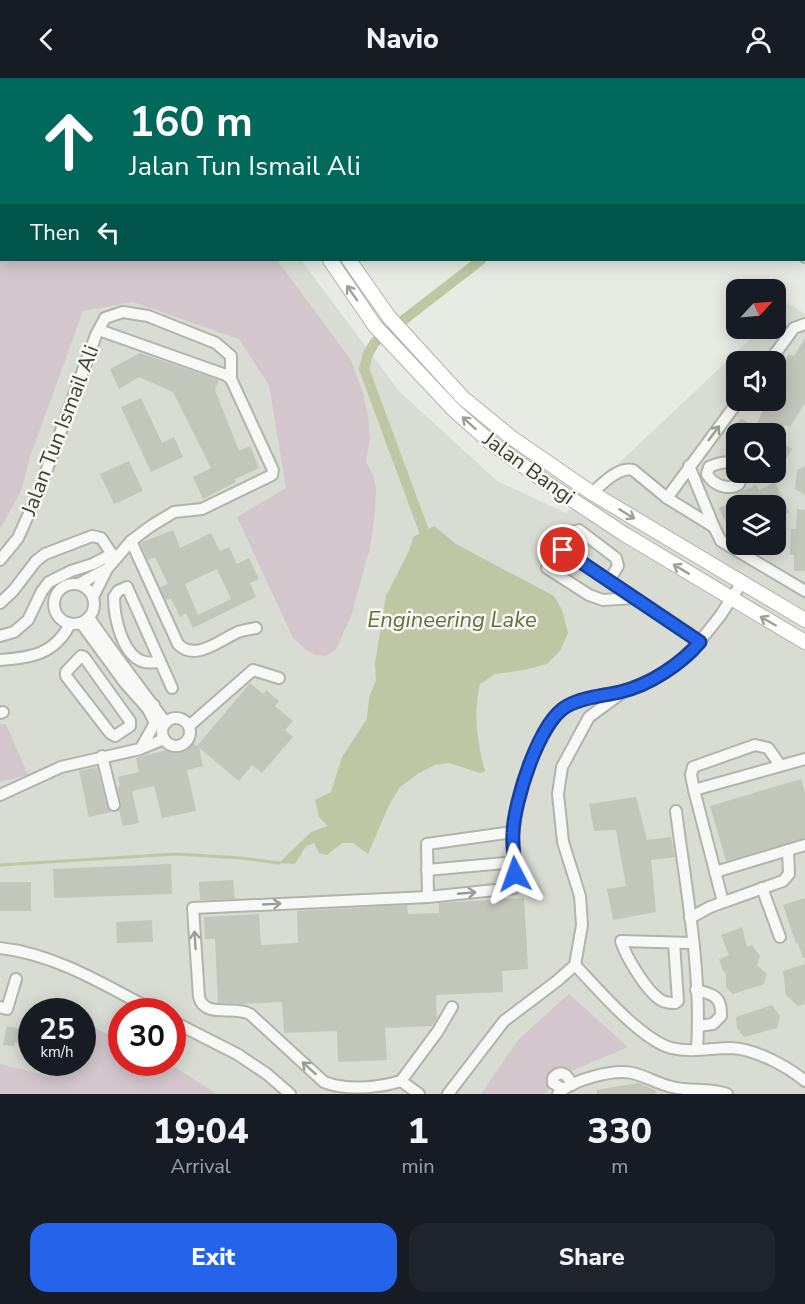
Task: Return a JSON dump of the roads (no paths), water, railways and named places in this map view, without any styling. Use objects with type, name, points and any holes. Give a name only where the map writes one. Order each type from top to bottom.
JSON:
[{"type":"main road","name":"Jalan Bangi","points":[[331,261],[375,326],[454,410],[490,442],[624,534],[805,642]]},
{"type":"main road","name":"Jalan Bangi","points":[[350,261],[403,333],[463,398],[512,438],[592,493],[741,584],[805,620]]},
{"type":"street","points":[[93,597],[115,556],[131,541],[174,512],[202,510],[272,475],[273,470],[231,379],[231,356],[216,343],[147,316],[123,312],[105,318],[99,330],[226,375],[231,379]]},
{"type":"street","points":[[777,351],[794,328],[805,324]]},
{"type":"street","name":"Jalan Tun Ismail Ali","points":[[0,560],[18,538],[39,490],[99,330]]},
{"type":"street","points":[[667,498],[731,411]]},
{"type":"street","points":[[706,470],[726,462]]},
{"type":"street","points":[[689,466],[706,470],[712,481],[731,488],[739,483]]},
{"type":"street","points":[[689,466],[721,541],[805,591]]},
{"type":"street","points":[[592,493],[621,470],[627,468],[633,470],[667,498],[714,527]]},
{"type":"street","points":[[609,581],[618,566],[616,558],[579,530],[572,532],[562,546],[563,550],[609,581],[634,597],[700,642]]},
{"type":"street","points":[[0,603],[13,591],[36,561],[45,554],[92,536],[101,538],[115,556]]},
{"type":"street","points":[[131,541],[178,644],[183,650],[196,652],[241,631],[256,628]]},
{"type":"street","points":[[0,636],[14,632],[28,620],[49,582],[115,556]]},
{"type":"street","points":[[547,568],[589,595],[603,600],[634,597]]},
{"type":"street","points":[[107,569],[79,584],[63,587],[54,602],[56,611],[76,621],[104,648],[128,680],[166,723]]},
{"type":"street","points":[[0,660],[21,659],[39,654],[58,643],[76,621],[94,608],[93,597],[79,584]]},
{"type":"street","points":[[448,1094],[504,1021],[575,965],[582,925],[580,896],[563,842],[558,794],[562,767],[589,717],[623,692],[658,676],[689,655],[710,630],[741,584]]},
{"type":"street","points":[[160,662],[144,662],[134,655],[120,638],[114,597],[118,591],[127,587],[172,688]]},
{"type":"street","points":[[104,648],[120,638]]},
{"type":"street","points":[[82,656],[112,693],[130,721],[130,726],[115,736],[110,734],[66,676],[66,672],[82,656]]},
{"type":"street","points":[[189,726],[253,670],[279,678]]},
{"type":"street","points":[[112,693],[128,680]]},
{"type":"street","points":[[452,1007],[438,1031],[401,1081],[384,1090],[339,1090],[324,1082],[250,1014],[244,1011],[209,1010],[201,1002],[193,908],[428,897],[501,891],[516,886],[513,832],[521,785],[545,729],[556,713],[567,705],[623,692]]},
{"type":"street","points":[[140,749],[152,732],[155,723],[151,707]]},
{"type":"street","points":[[178,718],[184,721],[189,726],[188,740],[182,745],[169,744],[164,739],[162,730],[166,723],[178,718]]},
{"type":"street","points":[[0,795],[61,767],[140,749],[164,739]]},
{"type":"street","points":[[723,902],[691,771],[693,767],[756,745],[768,748],[780,765]]},
{"type":"street","points":[[102,756],[114,805]]},
{"type":"street","points":[[694,790],[805,759]]},
{"type":"street","points":[[676,811],[690,918],[698,1026],[697,1050]]},
{"type":"street","points":[[428,897],[426,847],[430,842],[480,838],[513,832]]},
{"type":"street","points":[[715,873],[805,845]]},
{"type":"street","points":[[690,918],[723,902],[787,878],[790,865],[788,850]]},
{"type":"street","points":[[427,870],[515,861]]},
{"type":"street","points":[[762,888],[780,937]]},
{"type":"street","points":[[674,943],[678,1001],[675,1003],[660,1000],[643,981],[630,962],[621,941],[692,943]]},
{"type":"street","points":[[0,948],[19,950],[43,957],[129,998]]},
{"type":"street","points":[[575,965],[608,1000],[654,1041],[672,1048],[697,1050],[733,1048],[782,1065],[805,1081]]},
{"type":"street","points":[[0,1007],[7,1009],[16,979]]},
{"type":"street","points":[[696,990],[716,996],[722,1005],[722,1016],[713,1024],[698,1026]]},
{"type":"street","points":[[186,1028],[237,1054],[267,1074],[290,1094]]},
{"type":"street","points":[[564,1089],[605,1073],[631,1073],[672,1091],[718,1090],[727,1094]]},
{"type":"street","points":[[401,1081],[419,1094]]},
{"type":"water","name":"Engineering Lake","points":[[434,526],[456,544],[554,596],[562,610],[568,633],[560,651],[547,664],[495,674],[480,684],[477,728],[485,771],[480,773],[449,763],[435,765],[419,773],[400,787],[389,805],[368,854],[353,843],[342,843],[327,855],[319,853],[314,843],[306,846],[295,864],[279,863],[311,832],[328,826],[319,817],[315,800],[331,792],[342,757],[367,719],[369,698],[376,680],[375,663],[386,596],[409,551],[413,537]]},
{"type":"waterway","points":[[424,531],[364,369],[368,354],[375,342],[480,261]]},
{"type":"waterway","points":[[0,865],[176,854],[279,863]]}]
